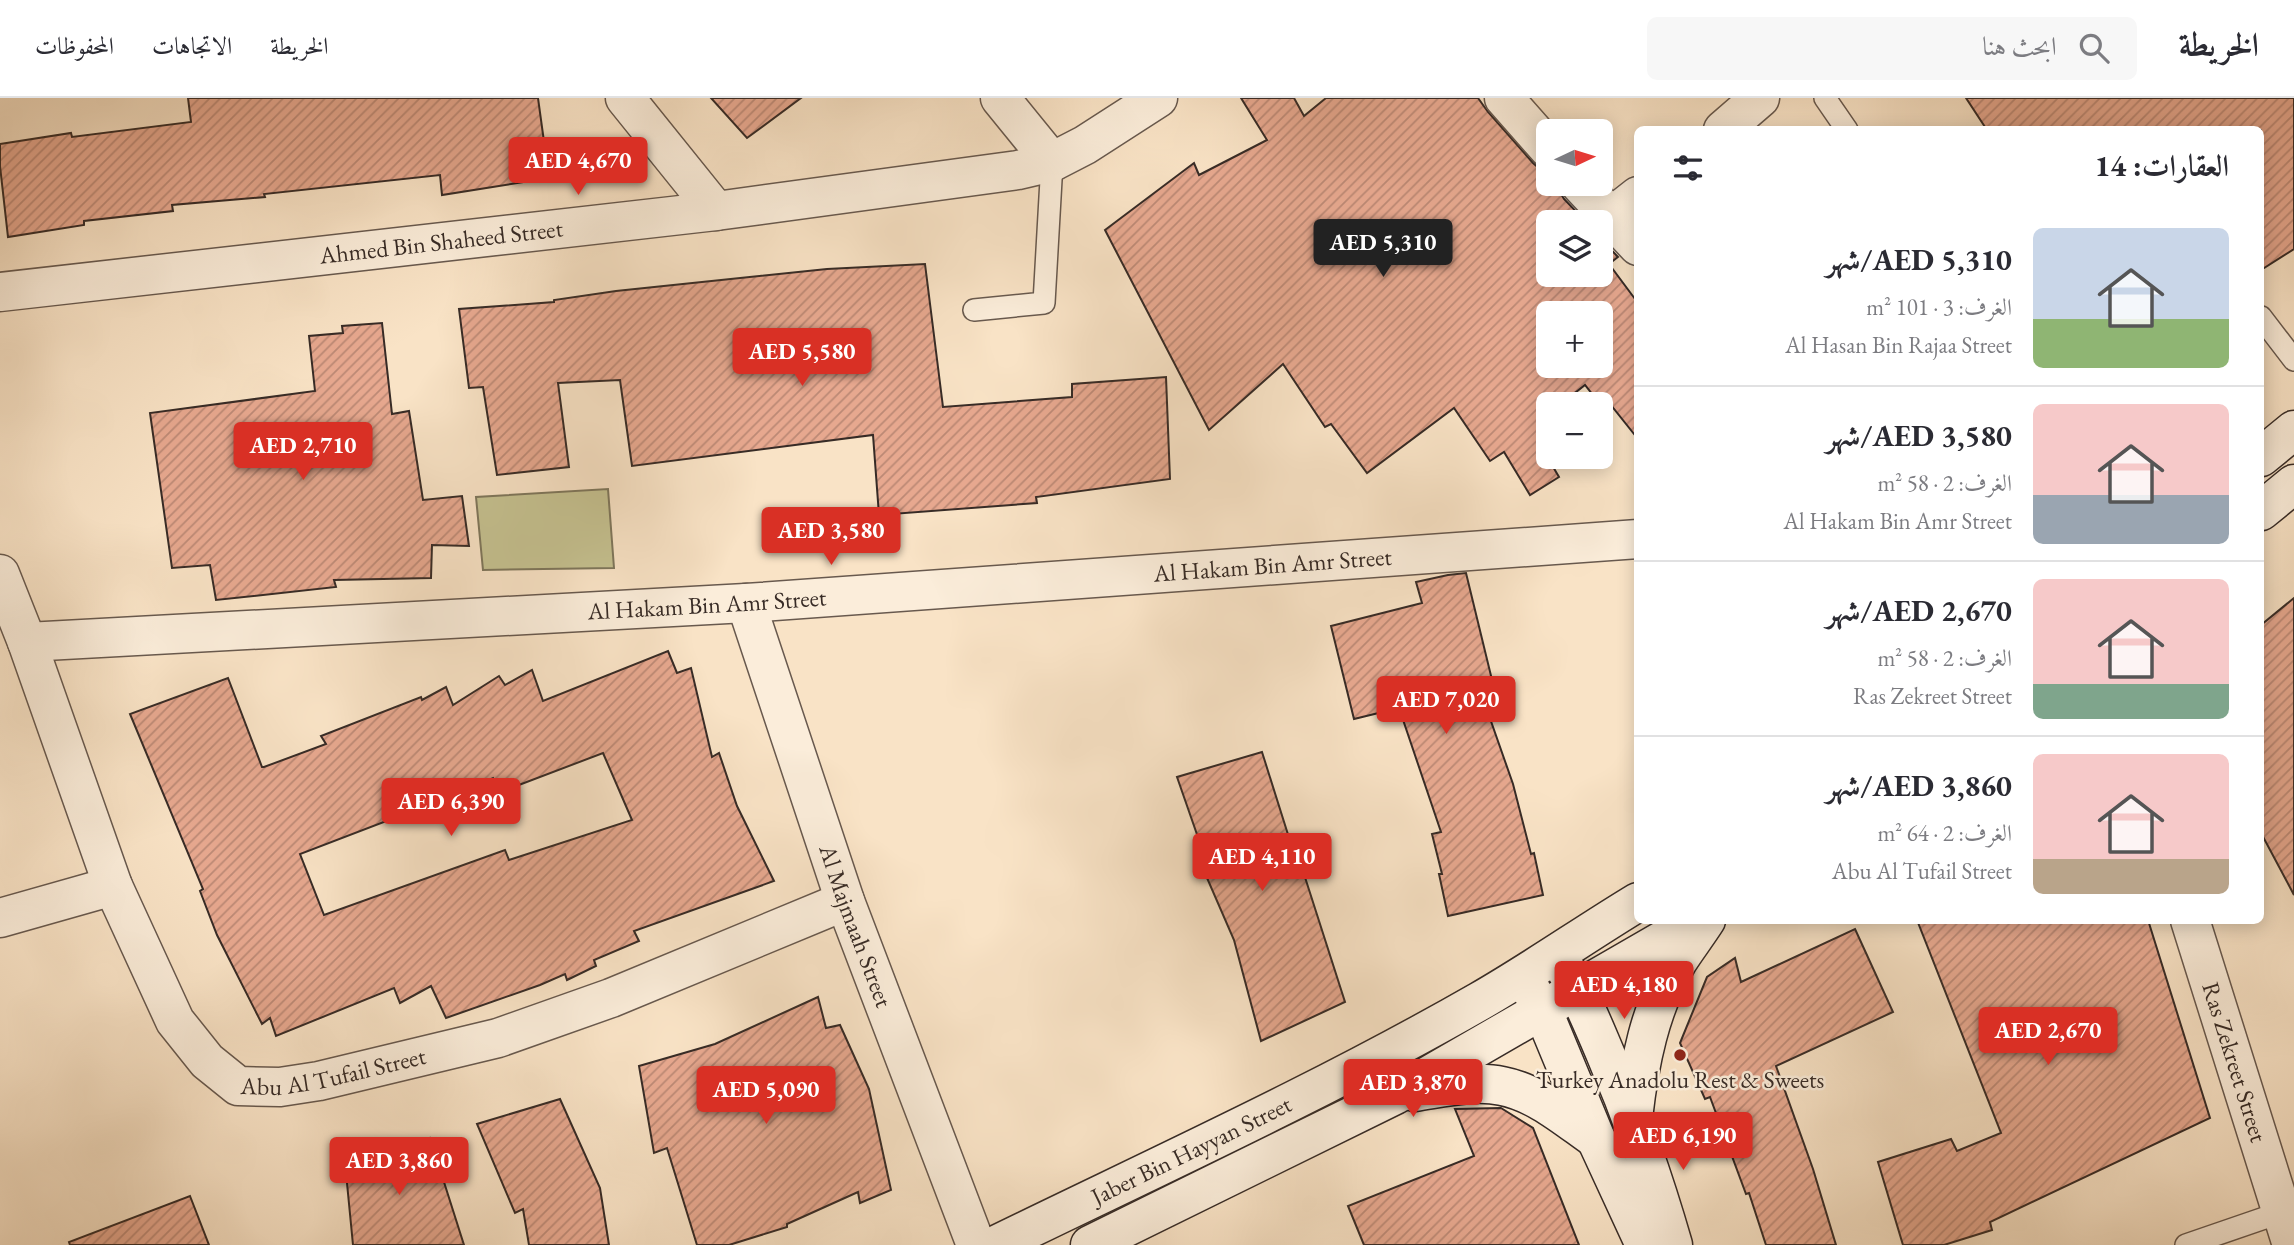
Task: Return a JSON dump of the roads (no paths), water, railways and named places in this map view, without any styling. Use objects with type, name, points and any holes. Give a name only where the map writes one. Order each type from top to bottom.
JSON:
[{"type":"street","points":[[625,98],[716,211]]},
{"type":"street","points":[[1000,98],[1052,162]]},
{"type":"street","name":"Ahmed Bin Shaheed Street","points":[[0,292],[716,211],[1018,170],[1052,162],[1122,123],[1158,98]]},
{"type":"street","points":[[1504,98],[1536,134]]},
{"type":"street","points":[[1728,126],[1760,98]]},
{"type":"street","points":[[1603,196],[1624,207],[1634,235]]},
{"type":"street","points":[[2264,455],[2294,430]]},
{"type":"street","points":[[2264,509],[2294,484]]},
{"type":"street","name":"Al Hakam Bin Amr Street","points":[[27,642],[746,603],[1634,539]]},
{"type":"street","name":"Abu Al Tufail Street","points":[[0,574],[27,642],[113,886],[175,1021],[206,1061],[239,1086],[280,1087],[319,1081],[498,1038],[611,998],[845,901]]},
{"type":"street","name":"Al Majmaah Street","points":[[746,603],[845,901],[976,1245]]},
{"type":"street","points":[[0,918],[113,886]]},
{"type":"street","name":"Jaber Bin Hayyan Street","points":[[996,1245],[1303,1096],[1482,1000],[1634,905]]},
{"type":"street","name":"Jaber Bin Hayyan Street","points":[[1090,1245],[1395,1095],[1691,924]]},
{"type":"street","points":[[1633,1118],[1637,1082],[1654,1014],[1678,962],[1703,924]]},
{"type":"street","name":"Ras Zekreet Street","points":[[2191,924],[2287,1229]]},
{"type":"street","points":[[1557,954],[1578,991],[1633,1118],[1673,1245]]},
{"type":"street","points":[[1522,974],[1543,1011],[1645,1245]]},
{"type":"street","points":[[1395,1095],[1463,1085],[1499,1085],[1541,1101],[1597,1139]]},
{"type":"lane","points":[[1825,98],[1844,126]]},
{"type":"lane","points":[[974,310],[1044,303],[1052,162]]},
{"type":"lane","points":[[2264,321],[2294,360]]},
{"type":"lane","points":[[2186,1245],[2287,1229]]},
{"type":"place","name":"Turkey Anadolu Rest & Sweets","points":[[1680,1055]]}]
